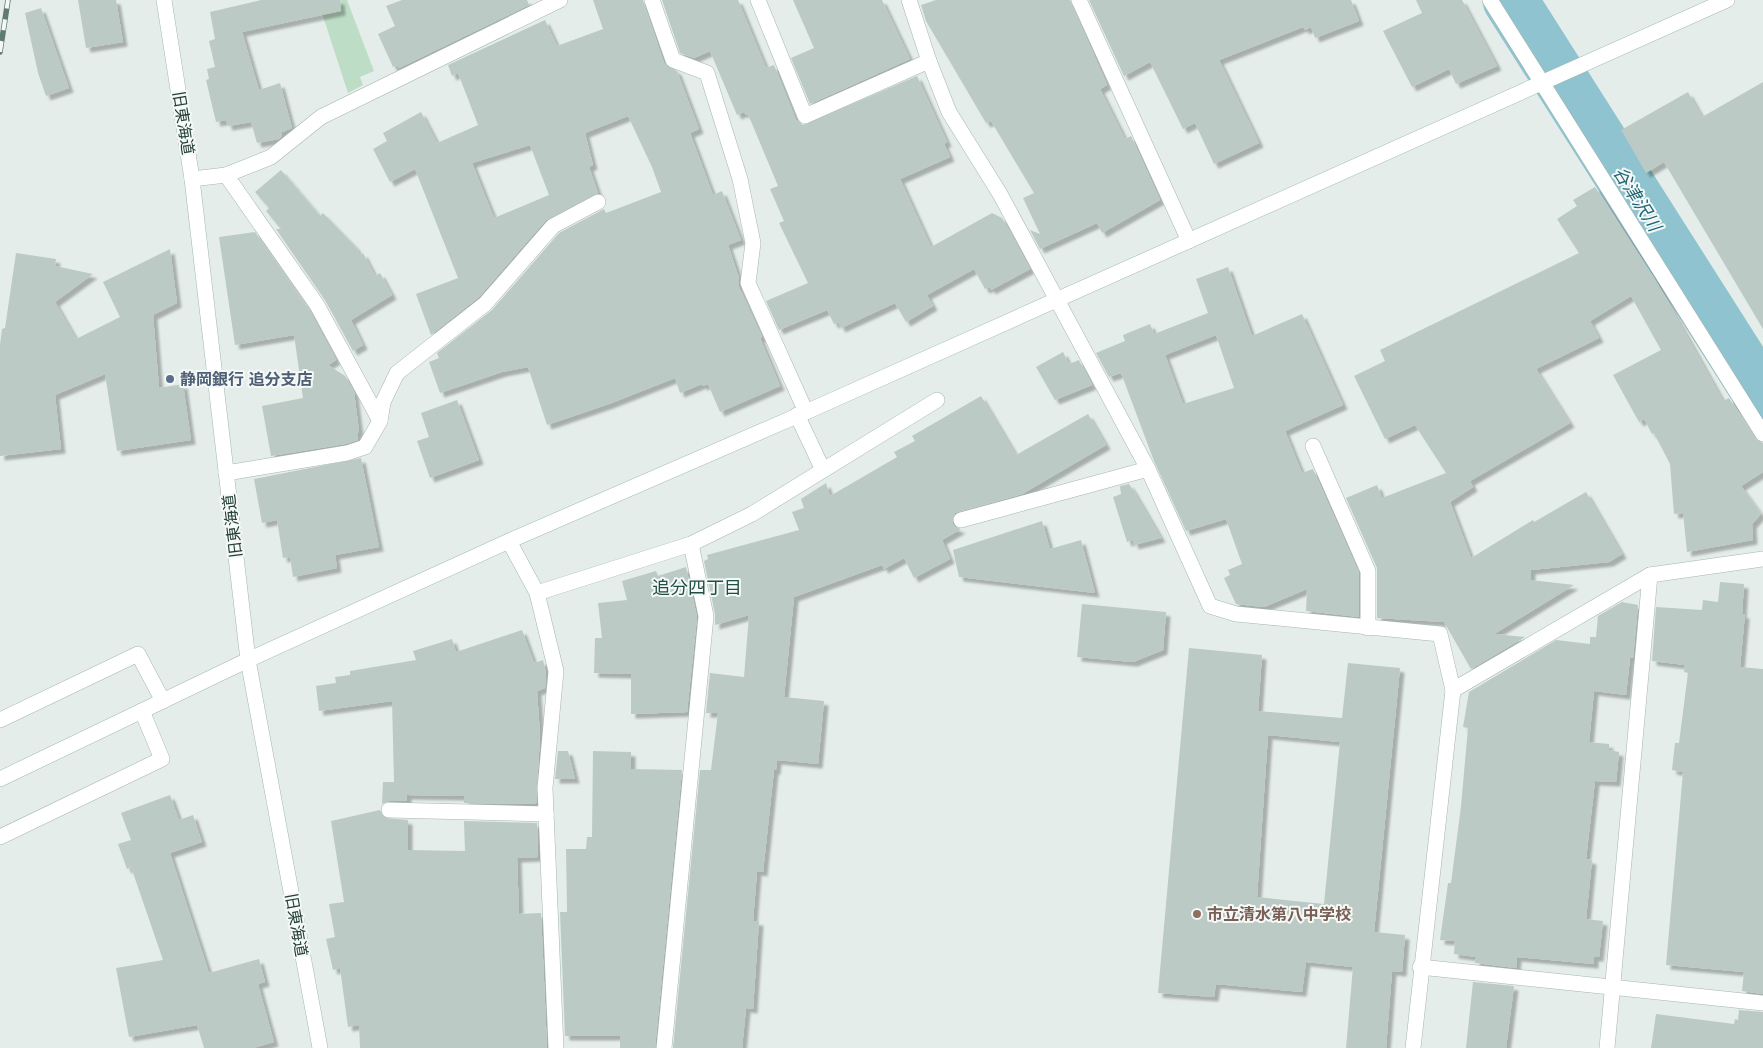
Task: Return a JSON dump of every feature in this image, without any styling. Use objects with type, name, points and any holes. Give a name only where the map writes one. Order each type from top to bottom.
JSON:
[{"type":"street","name":"旧東海道","points":[[164,0],[192,179],[248,660],[320,1048]]},
{"type":"street","points":[[192,179],[226,175],[271,157],[321,117],[560,0]]},
{"type":"street","points":[[652,0],[673,60],[707,73],[740,179],[753,243],[748,283],[824,470]]},
{"type":"street","points":[[758,0],[805,116],[929,61]]},
{"type":"street","points":[[909,0],[948,112],[1000,194],[1148,469],[1210,606],[1236,614],[1440,634],[1453,690],[1412,1048]]},
{"type":"street","points":[[1079,0],[1189,241]]},
{"type":"street","points":[[1490,0],[1763,434]]},
{"type":"street","points":[[0,779],[248,660],[509,540],[802,413],[1542,85],[1727,0]]},
{"type":"street","points":[[226,175],[317,306],[380,421]]},
{"type":"street","points":[[226,473],[346,453],[365,447],[380,421],[383,402],[396,373],[484,304],[553,226],[598,202]]},
{"type":"street","points":[[537,594],[690,544],[752,514],[938,400]]},
{"type":"street","points":[[1313,446],[1368,570],[1368,628]]},
{"type":"street","points":[[961,520],[1148,469]]},
{"type":"street","points":[[509,540],[537,594],[556,671],[545,788],[556,1048]]},
{"type":"street","points":[[664,1048],[706,616],[690,544]]},
{"type":"street","points":[[1453,690],[1650,576],[1763,559]]},
{"type":"street","points":[[1607,1048],[1650,576]]},
{"type":"street","points":[[0,720],[138,654],[163,701]]},
{"type":"street","points":[[0,837],[162,759],[142,711]]},
{"type":"street","points":[[389,810],[546,814]]},
{"type":"street","points":[[1420,967],[1763,1003]]},
{"type":"green space","points":[[305,0],[347,0],[374,71],[360,77],[363,85],[348,93],[322,13]]},
{"type":"building","points":[[78,0],[116,0],[123,42],[86,48]]},
{"type":"building","points":[[261,0],[340,0],[341,11],[242,32],[259,90],[280,83],[292,128],[282,132],[282,136],[279,139],[257,143],[251,122],[228,126],[226,120],[216,122],[206,80],[209,79],[207,69],[215,67],[209,41],[215,39],[210,12]]},
{"type":"building","points":[[402,0],[527,0],[529,5],[399,68],[397,65],[393,67],[378,34],[395,26],[386,6]]},
{"type":"building","points":[[593,0],[643,0],[664,63],[677,71],[699,129],[690,133],[713,195],[722,191],[741,240],[728,245],[739,278],[739,287],[762,337],[760,338],[780,386],[720,412],[708,384],[703,386],[702,384],[680,393],[675,378],[609,404],[547,425],[528,367],[502,372],[440,393],[429,362],[439,358],[437,353],[492,310],[559,233],[604,209],[606,213],[661,192],[652,167],[628,116],[585,133],[593,165],[589,167],[598,193],[546,220],[479,297],[431,335],[416,294],[458,278],[415,169],[390,182],[373,149],[387,141],[383,133],[421,112],[437,143],[478,125],[458,73],[452,76],[448,65],[545,20],[557,46],[603,29]],"holes":[[[530,145],[549,195],[494,218],[472,163]]]},
{"type":"building","points":[[662,0],[738,0],[766,68],[774,65],[796,120],[803,125],[917,76],[947,142],[944,144],[950,157],[900,179],[931,247],[992,213],[1002,218],[1030,269],[991,290],[990,287],[985,289],[974,269],[927,295],[933,306],[906,322],[895,303],[841,328],[838,322],[834,324],[827,310],[779,330],[766,301],[808,283],[779,223],[784,221],[770,189],[778,186],[748,114],[746,115],[744,112],[737,115],[710,51],[694,58],[680,53]]},
{"type":"building","points":[[793,0],[882,0],[910,59],[810,104],[791,58],[814,48]]},
{"type":"building","points":[[936,0],[1070,0],[1107,85],[1100,89],[1125,139],[1131,136],[1160,200],[1102,233],[1097,223],[1040,249],[1030,230],[1040,234],[1023,198],[1034,193],[991,121],[986,123],[926,21],[921,5]]},
{"type":"building","points":[[1089,0],[1351,0],[1359,21],[1315,38],[1311,27],[1305,30],[1303,27],[1219,60],[1259,143],[1214,164],[1195,123],[1183,129],[1150,62],[1124,76]]},
{"type":"building","points":[[1416,0],[1462,0],[1497,66],[1456,84],[1449,69],[1412,87],[1383,31],[1422,13]]},
{"type":"building","points":[[41,8],[69,88],[46,96],[38,73],[25,13]]},
{"type":"building","points":[[1763,82],[1763,329],[1664,162],[1646,173],[1621,130],[1688,92],[1702,117]]},
{"type":"building","points":[[281,170],[320,216],[323,213],[355,246],[360,255],[363,253],[375,276],[380,273],[392,295],[351,320],[363,345],[353,351],[325,300],[276,229],[281,229],[266,211],[269,208],[255,192]]},
{"type":"building","points":[[1595,187],[1655,279],[1723,401],[1729,398],[1755,439],[1763,443],[1763,472],[1741,486],[1761,514],[1752,524],[1753,540],[1687,552],[1683,513],[1674,514],[1670,464],[1654,433],[1652,434],[1644,419],[1639,422],[1613,375],[1661,350],[1631,296],[1590,321],[1599,338],[1536,369],[1570,423],[1470,481],[1473,487],[1450,502],[1471,558],[1533,520],[1534,522],[1586,492],[1622,554],[1609,562],[1531,570],[1531,580],[1574,585],[1494,634],[1525,637],[1471,669],[1444,622],[1377,618],[1377,568],[1346,498],[1377,485],[1382,498],[1446,473],[1415,425],[1385,439],[1354,376],[1385,361],[1380,350],[1579,253],[1557,219],[1577,206],[1573,200]]},
{"type":"building","points":[[255,232],[309,310],[336,360],[328,365],[345,376],[354,392],[359,431],[357,434],[358,440],[345,444],[271,456],[262,406],[303,398],[294,335],[235,345],[219,237]]},
{"type":"building","points":[[170,249],[177,303],[153,315],[159,388],[183,384],[191,440],[117,451],[105,374],[55,395],[61,449],[0,456],[0,345],[2,329],[5,328],[16,253],[56,259],[55,266],[93,274],[55,302],[76,339],[120,317],[103,282]]},
{"type":"building","points":[[1228,267],[1252,336],[1302,314],[1343,405],[1285,431],[1302,473],[1313,469],[1359,573],[1359,617],[1306,611],[1307,589],[1264,607],[1236,604],[1224,578],[1230,575],[1228,570],[1242,564],[1226,519],[1186,531],[1154,461],[1121,373],[1109,377],[1096,353],[1125,341],[1123,335],[1150,324],[1154,334],[1208,313],[1196,279]],"holes":[[[1216,335],[1234,388],[1183,404],[1165,355]]]},
{"type":"building","points":[[1063,352],[1069,364],[1079,360],[1092,385],[1055,400],[1036,367]]},
{"type":"building","points":[[981,396],[1016,455],[1088,414],[1106,445],[1022,494],[955,513],[952,523],[955,527],[961,529],[942,540],[950,559],[914,578],[904,558],[884,569],[882,565],[794,597],[784,697],[824,701],[818,764],[777,760],[776,770],[774,770],[763,872],[757,871],[753,921],[759,921],[753,1009],[746,1008],[742,1048],[673,1048],[700,770],[711,770],[718,713],[706,713],[710,673],[744,677],[749,615],[715,625],[715,614],[704,561],[708,559],[707,555],[799,530],[792,512],[804,508],[801,499],[826,483],[830,496],[897,457],[894,452],[915,441],[912,436]]},
{"type":"building","points":[[457,400],[479,460],[430,478],[417,441],[429,437],[421,413]]},
{"type":"building","points":[[361,458],[379,547],[335,555],[337,568],[293,577],[290,557],[283,558],[277,520],[262,523],[254,479]]},
{"type":"building","points":[[1129,484],[1161,538],[1134,545],[1133,540],[1127,542],[1113,497],[1121,494],[1120,486]]},
{"type":"building","points":[[1042,521],[1050,549],[1081,540],[1095,593],[959,577],[953,550]]},
{"type":"building","points":[[686,567],[697,617],[687,712],[631,714],[631,674],[594,673],[595,638],[602,638],[598,603],[627,600],[622,581],[656,571],[658,576]]},
{"type":"building","points":[[1720,582],[1744,584],[1742,614],[1745,614],[1740,667],[1763,669],[1763,994],[1742,991],[1744,972],[1666,965],[1683,772],[1672,770],[1675,743],[1679,743],[1688,673],[1684,672],[1685,665],[1652,661],[1656,607],[1702,610],[1703,600],[1718,602]]},
{"type":"building","points":[[1622,602],[1638,605],[1633,658],[1630,658],[1626,695],[1594,691],[1589,742],[1609,744],[1609,750],[1619,752],[1616,782],[1595,781],[1586,859],[1592,860],[1586,919],[1603,921],[1599,957],[1594,957],[1594,964],[1517,957],[1516,968],[1475,963],[1476,957],[1454,954],[1455,941],[1440,940],[1448,883],[1451,883],[1461,806],[1468,728],[1463,727],[1469,692],[1556,640],[1590,644],[1590,637],[1596,637],[1598,616]]},
{"type":"building","points":[[1082,604],[1166,612],[1163,650],[1133,662],[1077,657]]},
{"type":"building","points":[[522,630],[534,663],[543,660],[546,673],[545,688],[537,691],[540,736],[536,804],[464,803],[464,796],[407,795],[407,801],[389,801],[382,804],[383,782],[394,782],[392,701],[319,711],[316,686],[336,683],[335,677],[350,675],[350,671],[416,660],[413,651],[452,639],[456,652]]},
{"type":"building","points":[[1189,648],[1262,655],[1258,711],[1342,718],[1348,663],[1400,668],[1374,932],[1405,935],[1402,972],[1392,971],[1386,1048],[1346,1048],[1353,967],[1306,962],[1302,992],[1216,984],[1214,997],[1158,993]],"holes":[[[1268,735],[1340,742],[1324,904],[1257,897]]]},
{"type":"building","points":[[558,751],[568,751],[575,779],[555,779]]},
{"type":"building","points":[[593,751],[631,752],[631,769],[682,770],[655,1048],[620,1048],[620,1036],[565,1036],[560,912],[567,912],[566,849],[586,849],[587,837],[592,837]]},
{"type":"building","points":[[170,795],[179,820],[193,815],[202,842],[170,853],[209,973],[259,959],[265,982],[258,984],[274,1042],[253,1048],[204,1048],[197,1025],[129,1037],[116,968],[163,960],[131,867],[127,869],[118,844],[131,840],[121,813]]},
{"type":"building","points":[[380,810],[385,818],[408,820],[408,850],[465,851],[464,821],[537,823],[538,857],[517,858],[519,914],[541,913],[547,1048],[360,1048],[359,1025],[348,1027],[340,968],[333,970],[326,939],[335,937],[329,904],[344,902],[331,821]]},
{"type":"building","points":[[1473,982],[1514,986],[1506,1048],[1466,1048]]},
{"type":"building","points":[[1739,1010],[1763,1012],[1763,1048],[1651,1048],[1656,1014],[1734,1024],[1735,1019],[1738,1020]]},
{"type":"waterway","name":"谷津沢川","points":[[1510,0],[1763,398]]},
{"type":"railway","points":[[0,52],[8,0]]},
{"type":"place","name":"静岡銀行 追分支店","points":[[170,379]]},
{"type":"place","name":"市立清水第八中学校","points":[[1197,914]]},
{"type":"district","name":"追分四丁目","points":[[697,588]]}]
